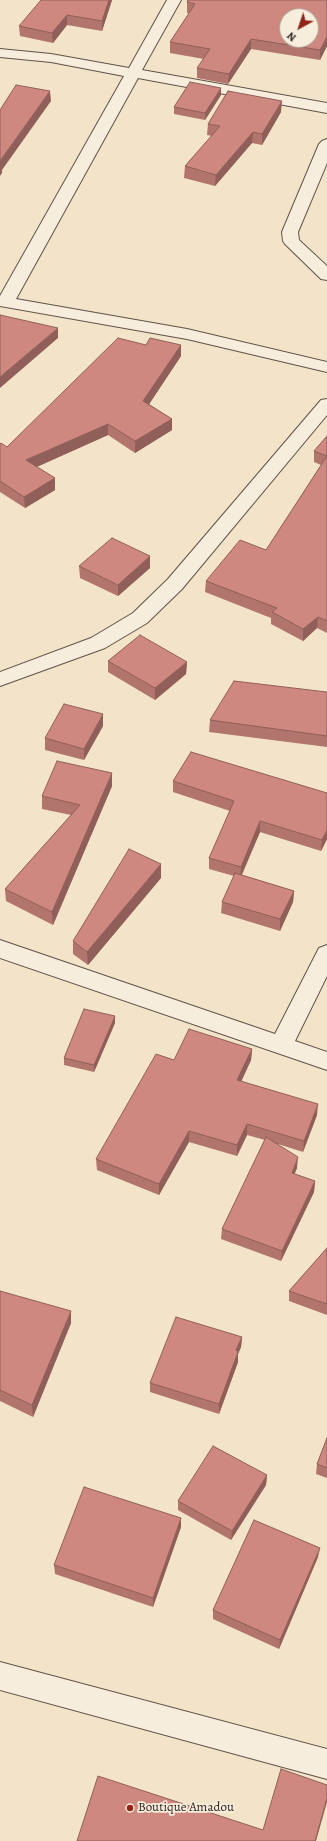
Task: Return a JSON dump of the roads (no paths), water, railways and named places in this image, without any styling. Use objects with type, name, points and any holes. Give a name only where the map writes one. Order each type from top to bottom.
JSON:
[{"type":"street","points":[[174,0],[3,301],[187,334],[327,367]]},
{"type":"street","points":[[0,54],[10,53],[51,58],[327,108]]},
{"type":"street","points":[[327,144],[290,232],[291,242],[327,275]]},
{"type":"street","points":[[0,679],[98,643],[140,618],[175,584],[327,404]]},
{"type":"street","points":[[0,949],[327,1061]]},
{"type":"street","points":[[281,1045],[327,954]]},
{"type":"street","points":[[0,1676],[327,1764]]},
{"type":"place","name":"Boutique Amadou","points":[[130,1808]]}]
